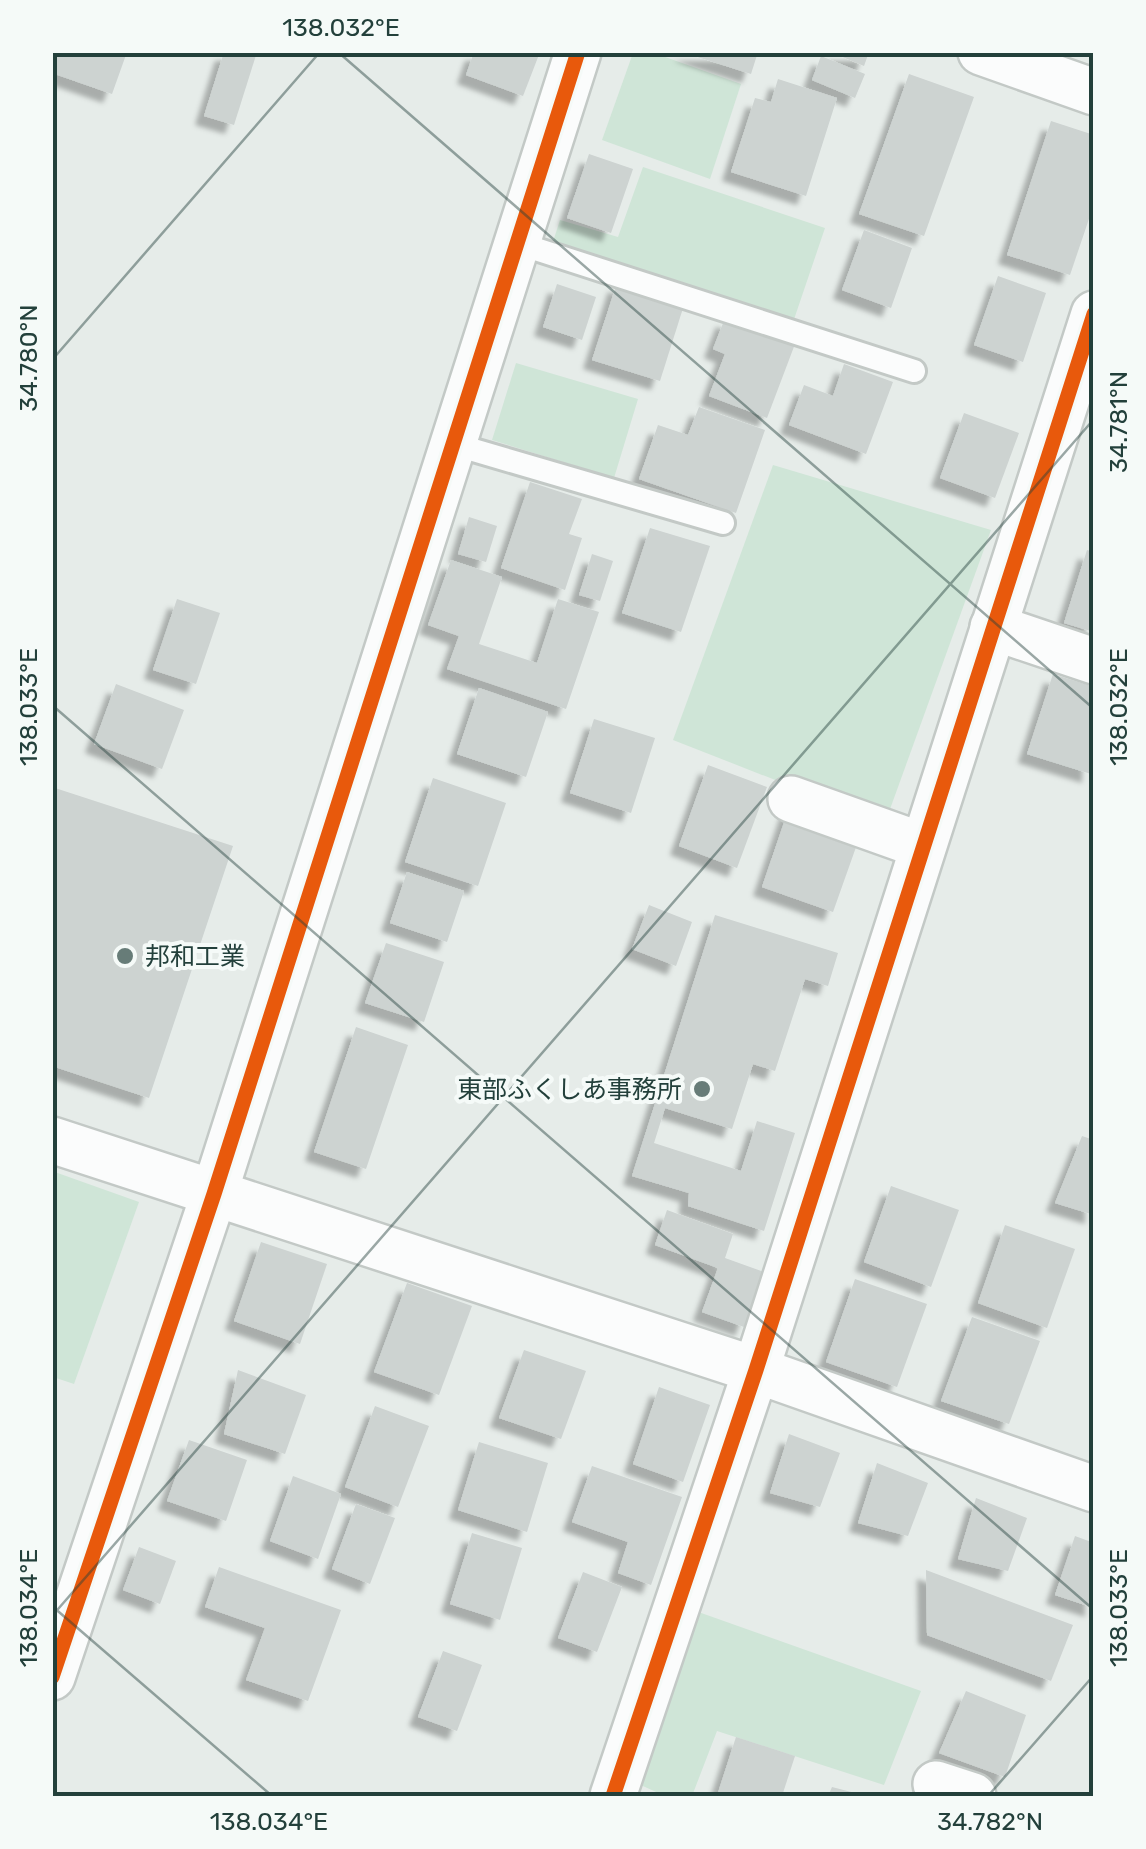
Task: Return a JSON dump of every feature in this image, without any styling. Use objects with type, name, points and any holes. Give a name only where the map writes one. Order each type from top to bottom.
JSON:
[{"type":"street","points":[[52,1677],[214,1194],[578,52]]},
{"type":"street","points":[[981,52],[1094,92]]},
{"type":"street","points":[[613,1796],[756,1370],[1094,314]]},
{"type":"street","points":[[993,627],[1094,661]]},
{"type":"street","points":[[791,799],[923,846]]},
{"type":"street","points":[[52,1140],[756,1370],[1094,1489]]},
{"type":"lane","points":[[517,243],[914,371]]},
{"type":"lane","points":[[453,444],[723,523]]},
{"type":"green space","points":[[633,53],[654,53],[741,84],[710,179],[602,140]]},
{"type":"green space","points":[[643,167],[825,228],[787,340],[548,257],[560,220],[618,237]]},
{"type":"green space","points":[[516,363],[638,399],[614,478],[492,440]]},
{"type":"green space","points":[[773,465],[991,530],[885,823],[673,740]]},
{"type":"green space","points":[[52,1171],[139,1202],[74,1384],[53,1377]]},
{"type":"green space","points":[[690,1609],[921,1691],[884,1785],[717,1731],[692,1796],[665,1796],[634,1782]]},
{"type":"building","points":[[52,52],[127,52],[112,94],[52,73]]},
{"type":"building","points":[[224,52],[257,52],[234,125],[204,116]]},
{"type":"building","points":[[474,52],[540,52],[523,96],[466,75]]},
{"type":"building","points":[[682,52],[758,52],[751,74]]},
{"type":"building","points":[[831,52],[869,52],[864,66]]},
{"type":"building","points":[[821,56],[865,74],[855,98],[812,80]]},
{"type":"building","points":[[909,74],[974,97],[924,236],[859,214]]},
{"type":"building","points":[[778,79],[837,98],[806,196],[731,172],[755,98],[771,102]]},
{"type":"building","points":[[1051,121],[1094,135],[1094,204],[1070,275],[1007,255]]},
{"type":"building","points":[[589,154],[633,169],[611,233],[567,218]]},
{"type":"building","points":[[864,230],[912,248],[891,308],[842,290]]},
{"type":"building","points":[[998,276],[1046,293],[1023,362],[974,345]]},
{"type":"building","points":[[617,283],[684,305],[660,381],[592,360]]},
{"type":"building","points":[[557,284],[596,297],[582,340],[543,327]]},
{"type":"building","points":[[725,318],[795,344],[767,418],[709,396],[725,354],[713,349]]},
{"type":"building","points":[[844,364],[893,382],[866,454],[789,425],[804,385],[833,396]]},
{"type":"building","points":[[699,407],[765,430],[736,513],[639,479],[658,425],[688,435]]},
{"type":"building","points":[[964,413],[1019,433],[995,498],[940,478]]},
{"type":"building","points":[[530,482],[582,499],[569,534],[582,538],[565,590],[501,568]]},
{"type":"building","points":[[469,517],[497,526],[486,562],[458,554]]},
{"type":"building","points":[[650,528],[710,546],[681,632],[622,613]]},
{"type":"building","points":[[1087,550],[1094,552],[1094,632],[1064,623]]},
{"type":"building","points":[[592,554],[613,561],[600,601],[579,595]]},
{"type":"building","points":[[451,560],[502,577],[479,644],[537,663],[558,599],[599,612],[566,709],[447,669],[459,636],[428,625]]},
{"type":"building","points":[[177,599],[220,613],[196,684],[153,670]]},
{"type":"building","points":[[1053,674],[1094,687],[1091,774],[1027,754]]},
{"type":"building","points":[[116,684],[184,710],[162,769],[94,744]]},
{"type":"building","points":[[479,688],[548,712],[526,777],[457,754]]},
{"type":"building","points":[[594,719],[655,738],[631,813],[570,793]]},
{"type":"building","points":[[708,765],[767,787],[737,868],[679,846]]},
{"type":"building","points":[[433,778],[506,803],[478,886],[405,862]]},
{"type":"building","name":"邦和工業","points":[[52,787],[233,846],[149,1098],[52,1066]]},
{"type":"building","points":[[789,808],[861,833],[833,912],[762,887]]},
{"type":"building","points":[[407,872],[464,891],[447,942],[390,923]]},
{"type":"building","points":[[649,905],[692,922],[676,966],[632,949]]},
{"type":"building","name":"東部ふくしあ事務所","points":[[715,915],[838,953],[828,986],[805,979],[775,1071],[753,1064],[732,1129],[665,1108],[654,1143],[741,1171],[757,1121],[795,1133],[764,1231],[688,1206],[689,1193],[632,1176]]},
{"type":"building","points":[[386,943],[444,962],[424,1022],[365,1003]]},
{"type":"building","points":[[356,1027],[408,1045],[366,1169],[314,1152]]},
{"type":"building","points":[[1082,1136],[1094,1140],[1094,1215],[1055,1203]]},
{"type":"building","points":[[891,1186],[959,1210],[931,1287],[864,1262]]},
{"type":"building","points":[[667,1210],[733,1234],[725,1258],[764,1272],[744,1327],[702,1312],[718,1268],[655,1245]]},
{"type":"building","points":[[1005,1225],[1075,1249],[1047,1328],[978,1303]]},
{"type":"building","points":[[261,1242],[327,1264],[300,1344],[234,1321]]},
{"type":"building","points":[[855,1279],[927,1304],[897,1387],[826,1362]]},
{"type":"building","points":[[407,1283],[472,1306],[439,1395],[374,1372]]},
{"type":"building","points":[[972,1317],[1040,1341],[1009,1424],[941,1401]]},
{"type":"building","points":[[524,1350],[586,1371],[561,1439],[499,1418]]},
{"type":"building","points":[[238,1370],[306,1395],[285,1454],[224,1434]]},
{"type":"building","points":[[659,1387],[710,1405],[683,1482],[633,1464]]},
{"type":"building","points":[[375,1406],[429,1426],[398,1507],[345,1487]]},
{"type":"building","points":[[789,1434],[840,1453],[820,1507],[770,1493]]},
{"type":"building","points":[[189,1440],[247,1460],[226,1521],[167,1501]]},
{"type":"building","points":[[479,1442],[548,1463],[527,1532],[458,1510]]},
{"type":"building","points":[[877,1463],[928,1483],[908,1536],[858,1523]]},
{"type":"building","points":[[592,1466],[682,1497],[651,1585],[618,1573],[628,1542],[572,1522]]},
{"type":"building","points":[[293,1476],[341,1494],[318,1559],[270,1541]]},
{"type":"building","points":[[976,1498],[1027,1518],[1008,1571],[958,1559]]},
{"type":"building","points":[[356,1504],[395,1518],[370,1584],[332,1569]]},
{"type":"building","points":[[472,1533],[522,1548],[500,1620],[450,1604]]},
{"type":"building","points":[[1075,1536],[1094,1543],[1094,1608],[1055,1595]]},
{"type":"building","points":[[139,1547],[176,1561],[160,1604],[123,1590]]},
{"type":"building","points":[[219,1567],[341,1610],[308,1701],[246,1680],[265,1628],[205,1607]]},
{"type":"building","points":[[926,1570],[1073,1625],[1051,1681],[927,1635]]},
{"type":"building","points":[[583,1572],[622,1587],[597,1652],[558,1638]]},
{"type":"building","points":[[443,1651],[482,1665],[457,1731],[418,1717]]},
{"type":"building","points":[[966,1691],[1026,1715],[1005,1777],[939,1753]]},
{"type":"building","points":[[736,1737],[795,1756],[782,1796],[717,1796]]},
{"type":"building","points":[[832,1787],[863,1795],[863,1796],[828,1796]]},
{"type":"cycle path","points":[[52,1677],[214,1194],[578,52]]},
{"type":"cycle path","points":[[613,1796],[756,1370],[1094,314]]},
{"type":"place","name":"邦和工業","points":[[125,956]]},
{"type":"place","name":"東部ふくしあ事務所","points":[[702,1089]]}]
